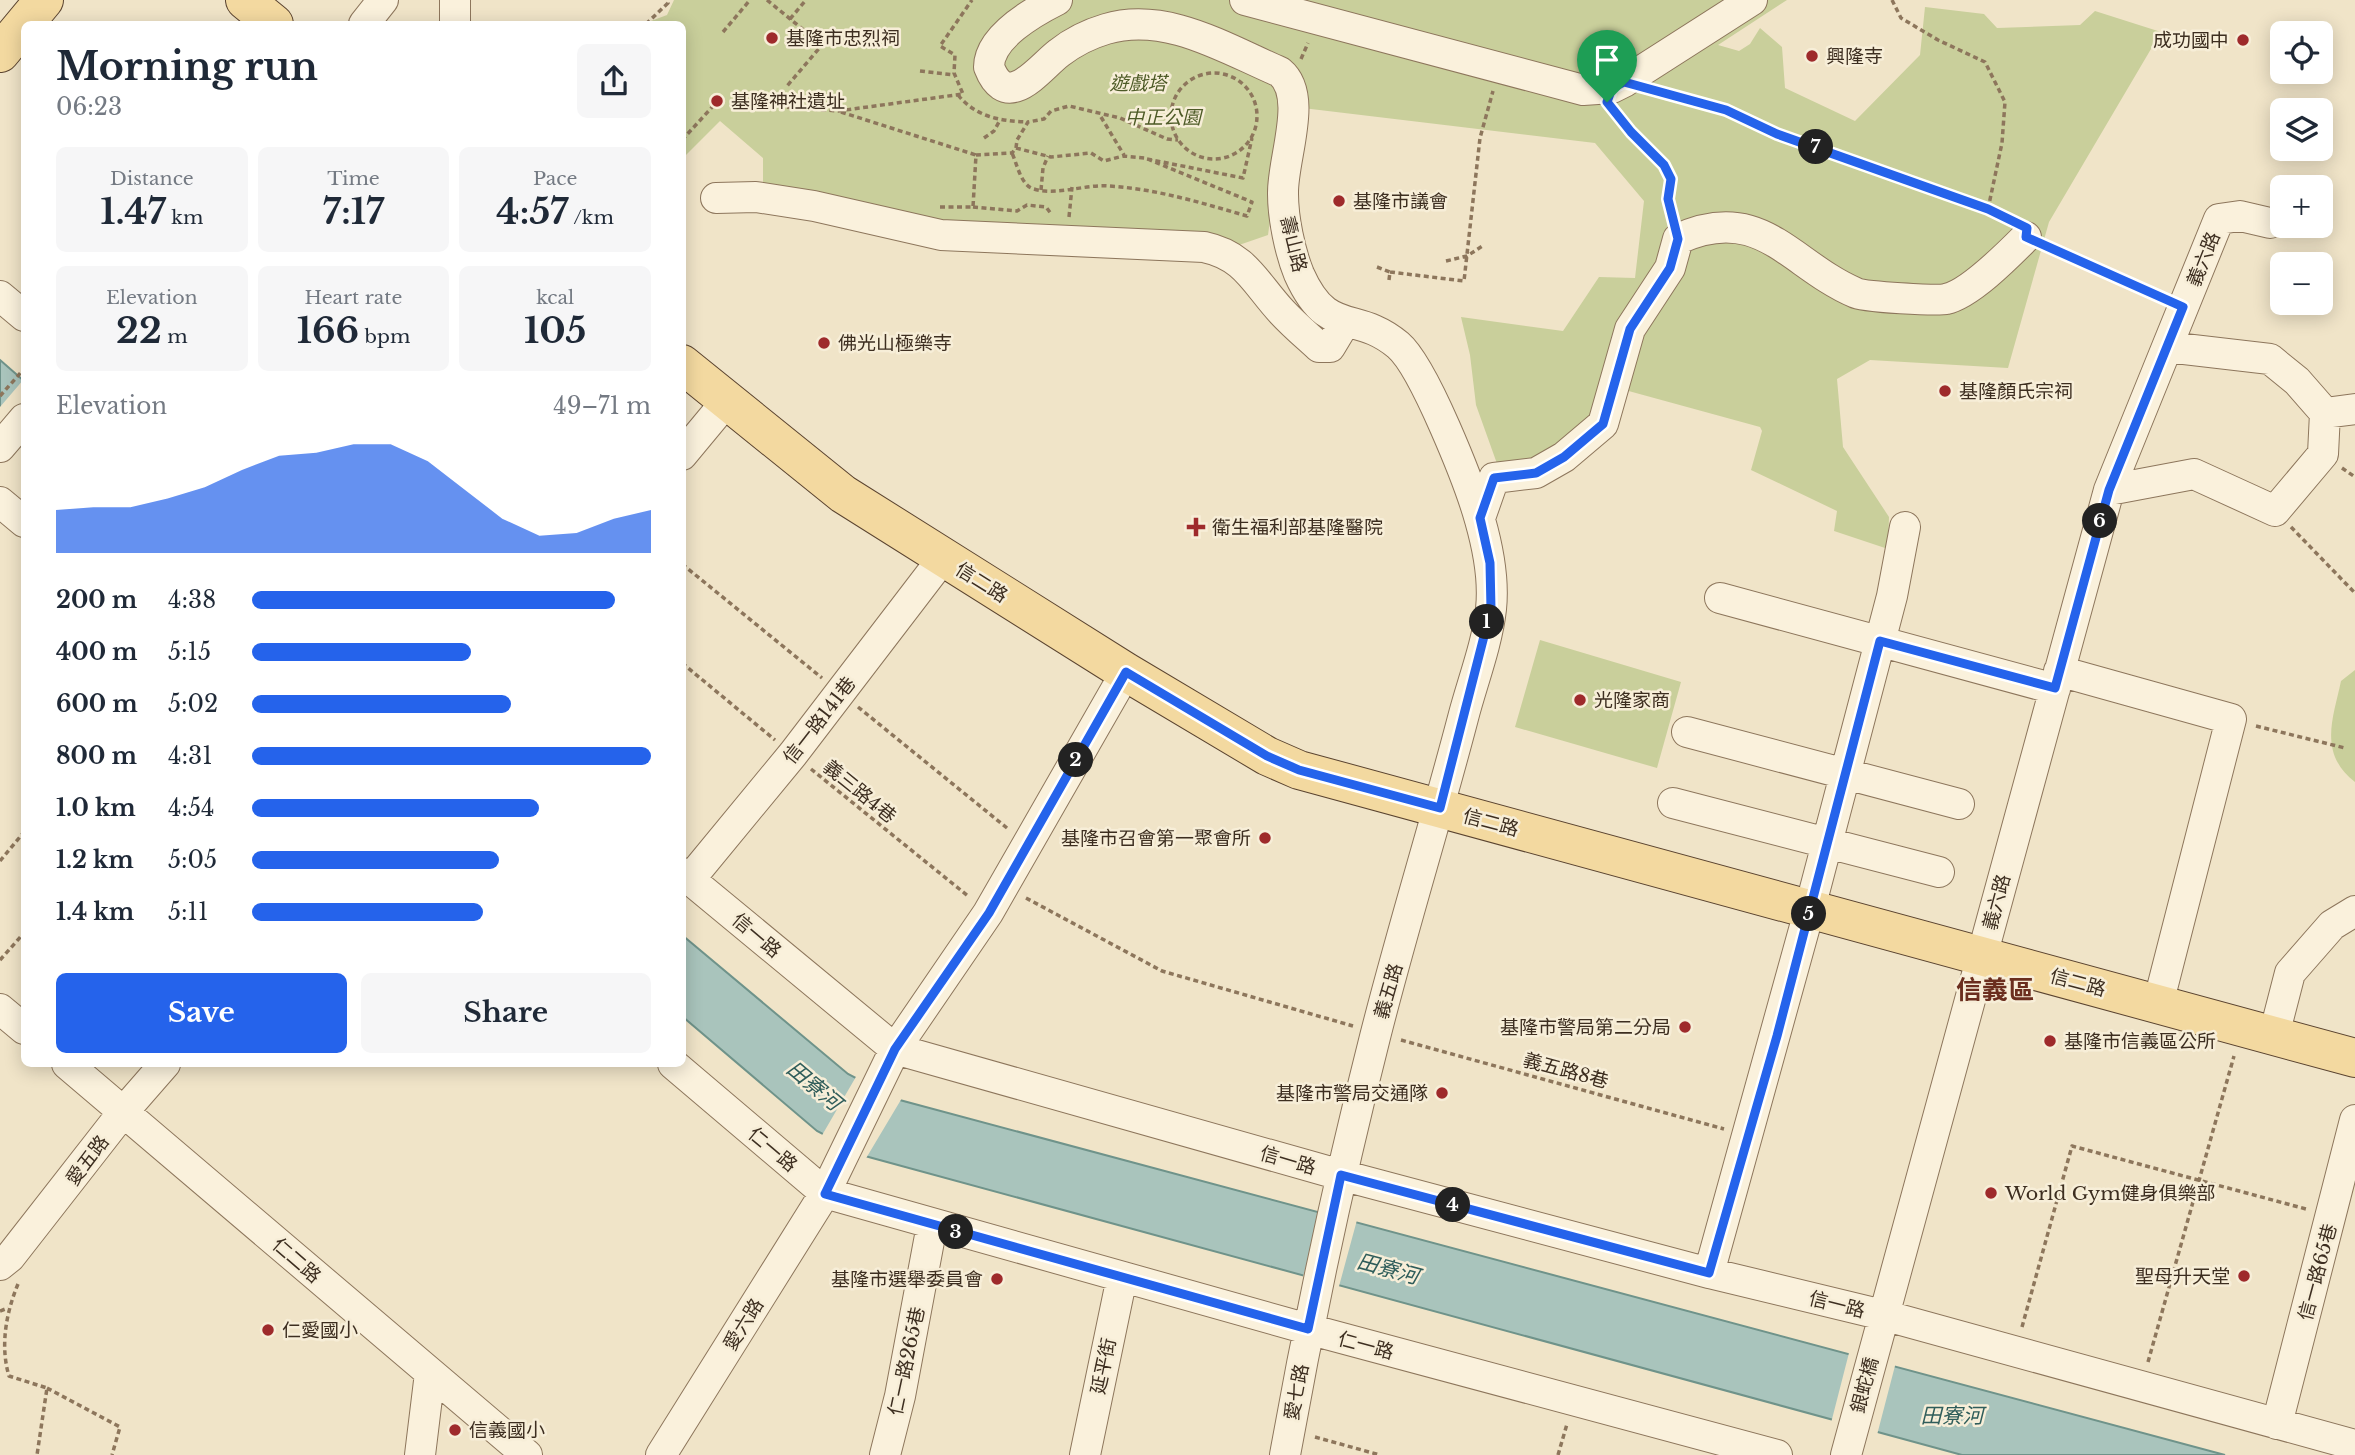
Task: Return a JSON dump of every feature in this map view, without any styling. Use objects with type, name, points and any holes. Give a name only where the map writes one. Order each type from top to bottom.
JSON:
[{"type":"main road","points":[[0,21],[18,0]]},
{"type":"main road","points":[[27,21],[44,0]]},
{"type":"main road","points":[[244,0],[270,21]]},
{"type":"main road","points":[[0,53],[21,28]]},
{"type":"main road","name":"信二路","points":[[686,367],[843,494],[1126,672],[1267,756],[1299,770],[2355,1058]]},
{"type":"street","points":[[366,21],[383,0]]},
{"type":"street","points":[[455,0],[455,21]]},
{"type":"street","name":"壽山路","points":[[1057,0],[1039,10],[993,48],[989,67],[998,81],[1008,86],[1025,84],[1056,55],[1086,36],[1122,25],[1144,24],[1180,30],[1280,72],[1289,79],[1293,102],[1282,194],[1294,258],[1315,304],[1327,316],[1388,338],[1413,363],[1451,441],[1480,518],[1490,563],[1491,609],[1440,808]]},
{"type":"street","points":[[1245,0],[1583,90],[1618,85],[1752,0]]},
{"type":"street","points":[[716,198],[757,197],[814,206],[941,235],[1185,245],[1217,249],[1242,263],[1282,312],[1318,347],[1331,347],[1345,322]]},
{"type":"street","name":"義六路","points":[[1883,1315],[2109,490],[2219,219],[2240,216],[2270,223]]},
{"type":"street","points":[[1480,518],[1494,478],[1536,473],[1564,457],[1603,424],[1630,329],[1670,268],[1678,239],[1697,230],[1720,226],[1747,230],[1779,242],[1857,295],[1947,299],[1992,271],[2026,237]]},
{"type":"street","points":[[0,296],[21,314]]},
{"type":"street","points":[[2109,490],[2194,474],[2275,511],[2323,454],[2325,413],[2297,381],[2270,359],[2167,347]]},
{"type":"street","points":[[686,450],[726,402]]},
{"type":"street","points":[[2325,413],[2355,409]]},
{"type":"street","points":[[0,447],[21,422]]},
{"type":"street","points":[[0,502],[21,520]]},
{"type":"street","points":[[1709,1273],[1811,908],[1880,641],[1905,527]]},
{"type":"street","name":"信一路141巷","points":[[686,876],[793,754],[943,558]]},
{"type":"street","points":[[1720,598],[1880,641],[2231,719],[2158,1004]]},
{"type":"street","name":"愛六路","points":[[661,1455],[825,1194],[895,1049],[989,913],[1126,672]]},
{"type":"street","points":[[1687,732],[1959,804]]},
{"type":"street","points":[[1673,803],[1939,872]]},
{"type":"street","name":"義五路","points":[[1308,1329],[1341,1175],[1376,1033],[1440,808]]},
{"type":"street","name":"信一路","points":[[686,876],[895,1049],[1341,1175],[1709,1273],[1883,1315],[2355,1445]]},
{"type":"street","points":[[2258,1031],[2290,973],[2332,925],[2355,911]]},
{"type":"street","points":[[0,1009],[21,1026]]},
{"type":"street","name":"仁二路","points":[[71,1067],[527,1455]]},
{"type":"street","name":"愛五路","points":[[5,1261],[162,1067]]},
{"type":"street","name":"仁一路","points":[[677,1067],[825,1194],[1573,1402],[1777,1455]]},
{"type":"street","name":"信一路65巷","points":[[2277,1424],[2355,1120]]},
{"type":"street","name":"仁一路265巷","points":[[885,1455],[900,1396],[932,1225]]},
{"type":"street","name":"延平街","points":[[1085,1455],[1122,1277]]},
{"type":"street","name":"銀蛇橋","points":[[1846,1455],[1883,1315]]},
{"type":"street","name":"愛七路","points":[[1287,1443],[1308,1329]]},
{"type":"street","points":[[420,1455],[430,1373]]},
{"type":"path","points":[[649,21],[668,3],[667,0]]},
{"type":"path","points":[[723,32],[750,0]]},
{"type":"path","points":[[767,0],[822,46],[787,86]]},
{"type":"path","points":[[790,19],[806,0]]},
{"type":"path","points":[[771,106],[838,111],[963,94],[955,75],[955,55],[940,46],[972,0]]},
{"type":"path","points":[[1892,0],[1901,18],[1938,40],[1985,62],[2005,102],[2002,143],[1988,209]]},
{"type":"path","points":[[1377,267],[1390,272],[1464,281],[1480,138],[1498,68]]},
{"type":"path","points":[[920,71],[955,75]]},
{"type":"path","points":[[1016,148],[1048,156],[1091,153],[1104,161],[1125,156],[1243,178],[1255,125],[1257,110],[1243,85],[1230,76],[1201,75],[1183,87],[1172,106],[1171,120],[1178,140],[1192,153],[1218,159],[1243,148],[1255,125]]},
{"type":"path","points":[[1678,239],[1668,199],[1671,179],[1664,165],[1631,132],[1607,102],[1618,85],[1726,110],[1777,134],[1988,209],[2027,228],[2026,237],[2183,307]]},
{"type":"path","points":[[958,95],[975,111],[1000,120],[1028,122],[1044,119],[1051,111],[1069,106],[1100,116],[1120,118],[1167,139],[1178,140]]},
{"type":"path","points":[[686,136],[715,104]]},
{"type":"path","points":[[838,111],[976,155],[1012,153],[1028,122]]},
{"type":"path","points":[[1100,116],[1125,156]]},
{"type":"path","points":[[984,138],[994,131],[1000,120]]},
{"type":"path","points":[[1255,125],[1268,127]]},
{"type":"path","points":[[1012,153],[1026,185],[1041,190],[1099,185],[1158,191],[1247,216],[1252,202],[1145,159]]},
{"type":"path","points":[[973,207],[976,155]]},
{"type":"path","points":[[1041,190],[1043,169],[1048,156]]},
{"type":"path","points":[[1067,219],[1072,187]]},
{"type":"path","points":[[911,228],[936,207],[1017,211],[1027,205],[1046,206],[1054,217]]},
{"type":"path","points":[[1446,261],[1467,256],[1484,245]]},
{"type":"path","points":[[1389,280],[1390,272]]},
{"type":"path","points":[[0,396],[21,372]]},
{"type":"path","points":[[2275,511],[2355,593]]},
{"type":"path","name":"義三路4巷","points":[[686,666],[989,913]]},
{"type":"path","points":[[2231,719],[2345,748]]},
{"type":"path","points":[[0,861],[21,836]]},
{"type":"path","name":"義五路8巷","points":[[1004,886],[1162,971],[1749,1137]]},
{"type":"path","points":[[0,960],[21,936]]},
{"type":"path","points":[[2141,1387],[2199,1180],[2258,1031]]},
{"type":"path","points":[[2015,1351],[2072,1146],[2331,1216]]},
{"type":"path","points":[[0,1311],[8,1308],[3,1325],[2,1362],[9,1376],[47,1388],[120,1427],[112,1455]]},
{"type":"path","points":[[37,1455],[47,1388]]},
{"type":"path","points":[[1558,1455],[1573,1402]]},
{"type":"path","points":[[1287,1443],[1380,1455]]},
{"type":"green space","points":[[674,0],[1787,0],[1718,45],[1739,51],[1750,44],[1760,28],[1782,47],[1785,88],[1855,121],[1920,55],[1925,7],[1984,14],[1997,28],[2080,25],[2095,11],[2161,32],[2049,222],[2008,368],[1870,360],[1837,379],[1843,447],[1889,517],[1888,549],[1834,531],[1837,511],[1751,470],[1762,431],[1760,427],[1614,387],[1590,440],[1505,486],[1476,405],[1470,355],[1461,317],[1563,331],[1599,277],[1635,278],[1644,201],[1595,143],[1286,106],[1268,235],[1239,245],[942,226],[763,186],[763,158],[720,121],[686,155],[686,21],[651,21],[667,15]]},
{"type":"green space","points":[[1540,640],[1681,682],[1657,768],[1515,727]]},
{"type":"green space","points":[[2355,670],[2355,782],[2343,771],[2336,759],[2331,735],[2341,681]]},
{"type":"water","points":[[0,360],[21,378],[21,462],[0,444]]},
{"type":"water","name":"田寮河","points":[[686,938],[848,1074],[896,1099],[2225,1455],[1962,1455],[865,1156],[817,1131],[686,1020]]},
{"type":"pier","points":[[21,382],[21,466],[0,447],[0,407]]},
{"type":"pier","points":[[857,1075],[902,1098],[865,1160],[821,1137]]},
{"type":"pier","points":[[1322,1211],[1357,1220],[1338,1290],[1302,1280]]},
{"type":"pier","points":[[1850,1349],[1896,1362],[1877,1435],[1831,1423]]},
{"type":"place","name":"基隆市忠烈祠","points":[[772,38]]},
{"type":"place","name":"成功國中","points":[[2243,40]]},
{"type":"place","name":"興隆寺","points":[[1812,56]]},
{"type":"place","name":"基隆神社遺址","points":[[717,101]]},
{"type":"place","name":"基隆市議會","points":[[1339,201]]},
{"type":"place","name":"佛光山極樂寺","points":[[824,343]]},
{"type":"place","name":"基隆顏氏宗祠","points":[[1945,391]]},
{"type":"place","name":"衛生福利部基隆醫院","points":[[1196,527]]},
{"type":"place","name":"光隆家商","points":[[1580,700]]},
{"type":"place","name":"基隆市召會第一聚會所","points":[[1265,838]]},
{"type":"place","name":"基隆市警局第二分局","points":[[1685,1027]]},
{"type":"place","name":"基隆市信義區公所","points":[[2050,1041]]},
{"type":"place","name":"基隆市警局交通隊","points":[[1442,1093]]},
{"type":"place","name":"World Gym健身俱樂部","points":[[1991,1193]]},
{"type":"place","name":"聖母升天堂","points":[[2244,1276]]},
{"type":"place","name":"基隆市選舉委員會","points":[[997,1279]]},
{"type":"place","name":"仁愛國小","points":[[268,1330]]},
{"type":"place","name":"信義國小","points":[[455,1430]]},
{"type":"district","name":"信義區","points":[[1995,990]]},
{"type":"route","points":[[1624,82],[1726,110],[1777,134],[1988,209],[2027,228],[2026,237],[2183,307],[2109,490],[2055,688],[1880,641],[1777,1036],[1709,1273],[1341,1175],[1308,1329],[825,1194],[895,1049],[989,913],[1126,672],[1267,756],[1299,770],[1440,808],[1491,609],[1490,563],[1480,518],[1494,478],[1536,473],[1564,457],[1603,424],[1630,329],[1670,268],[1678,239],[1668,199],[1671,179],[1664,165],[1631,132],[1614,107],[1607,102],[1612,88],[1624,82]]},
{"type":"park label","name":"遊戲塔","points":[[1138,83]]},
{"type":"park label","name":"中正公園","points":[[1163,117]]}]
